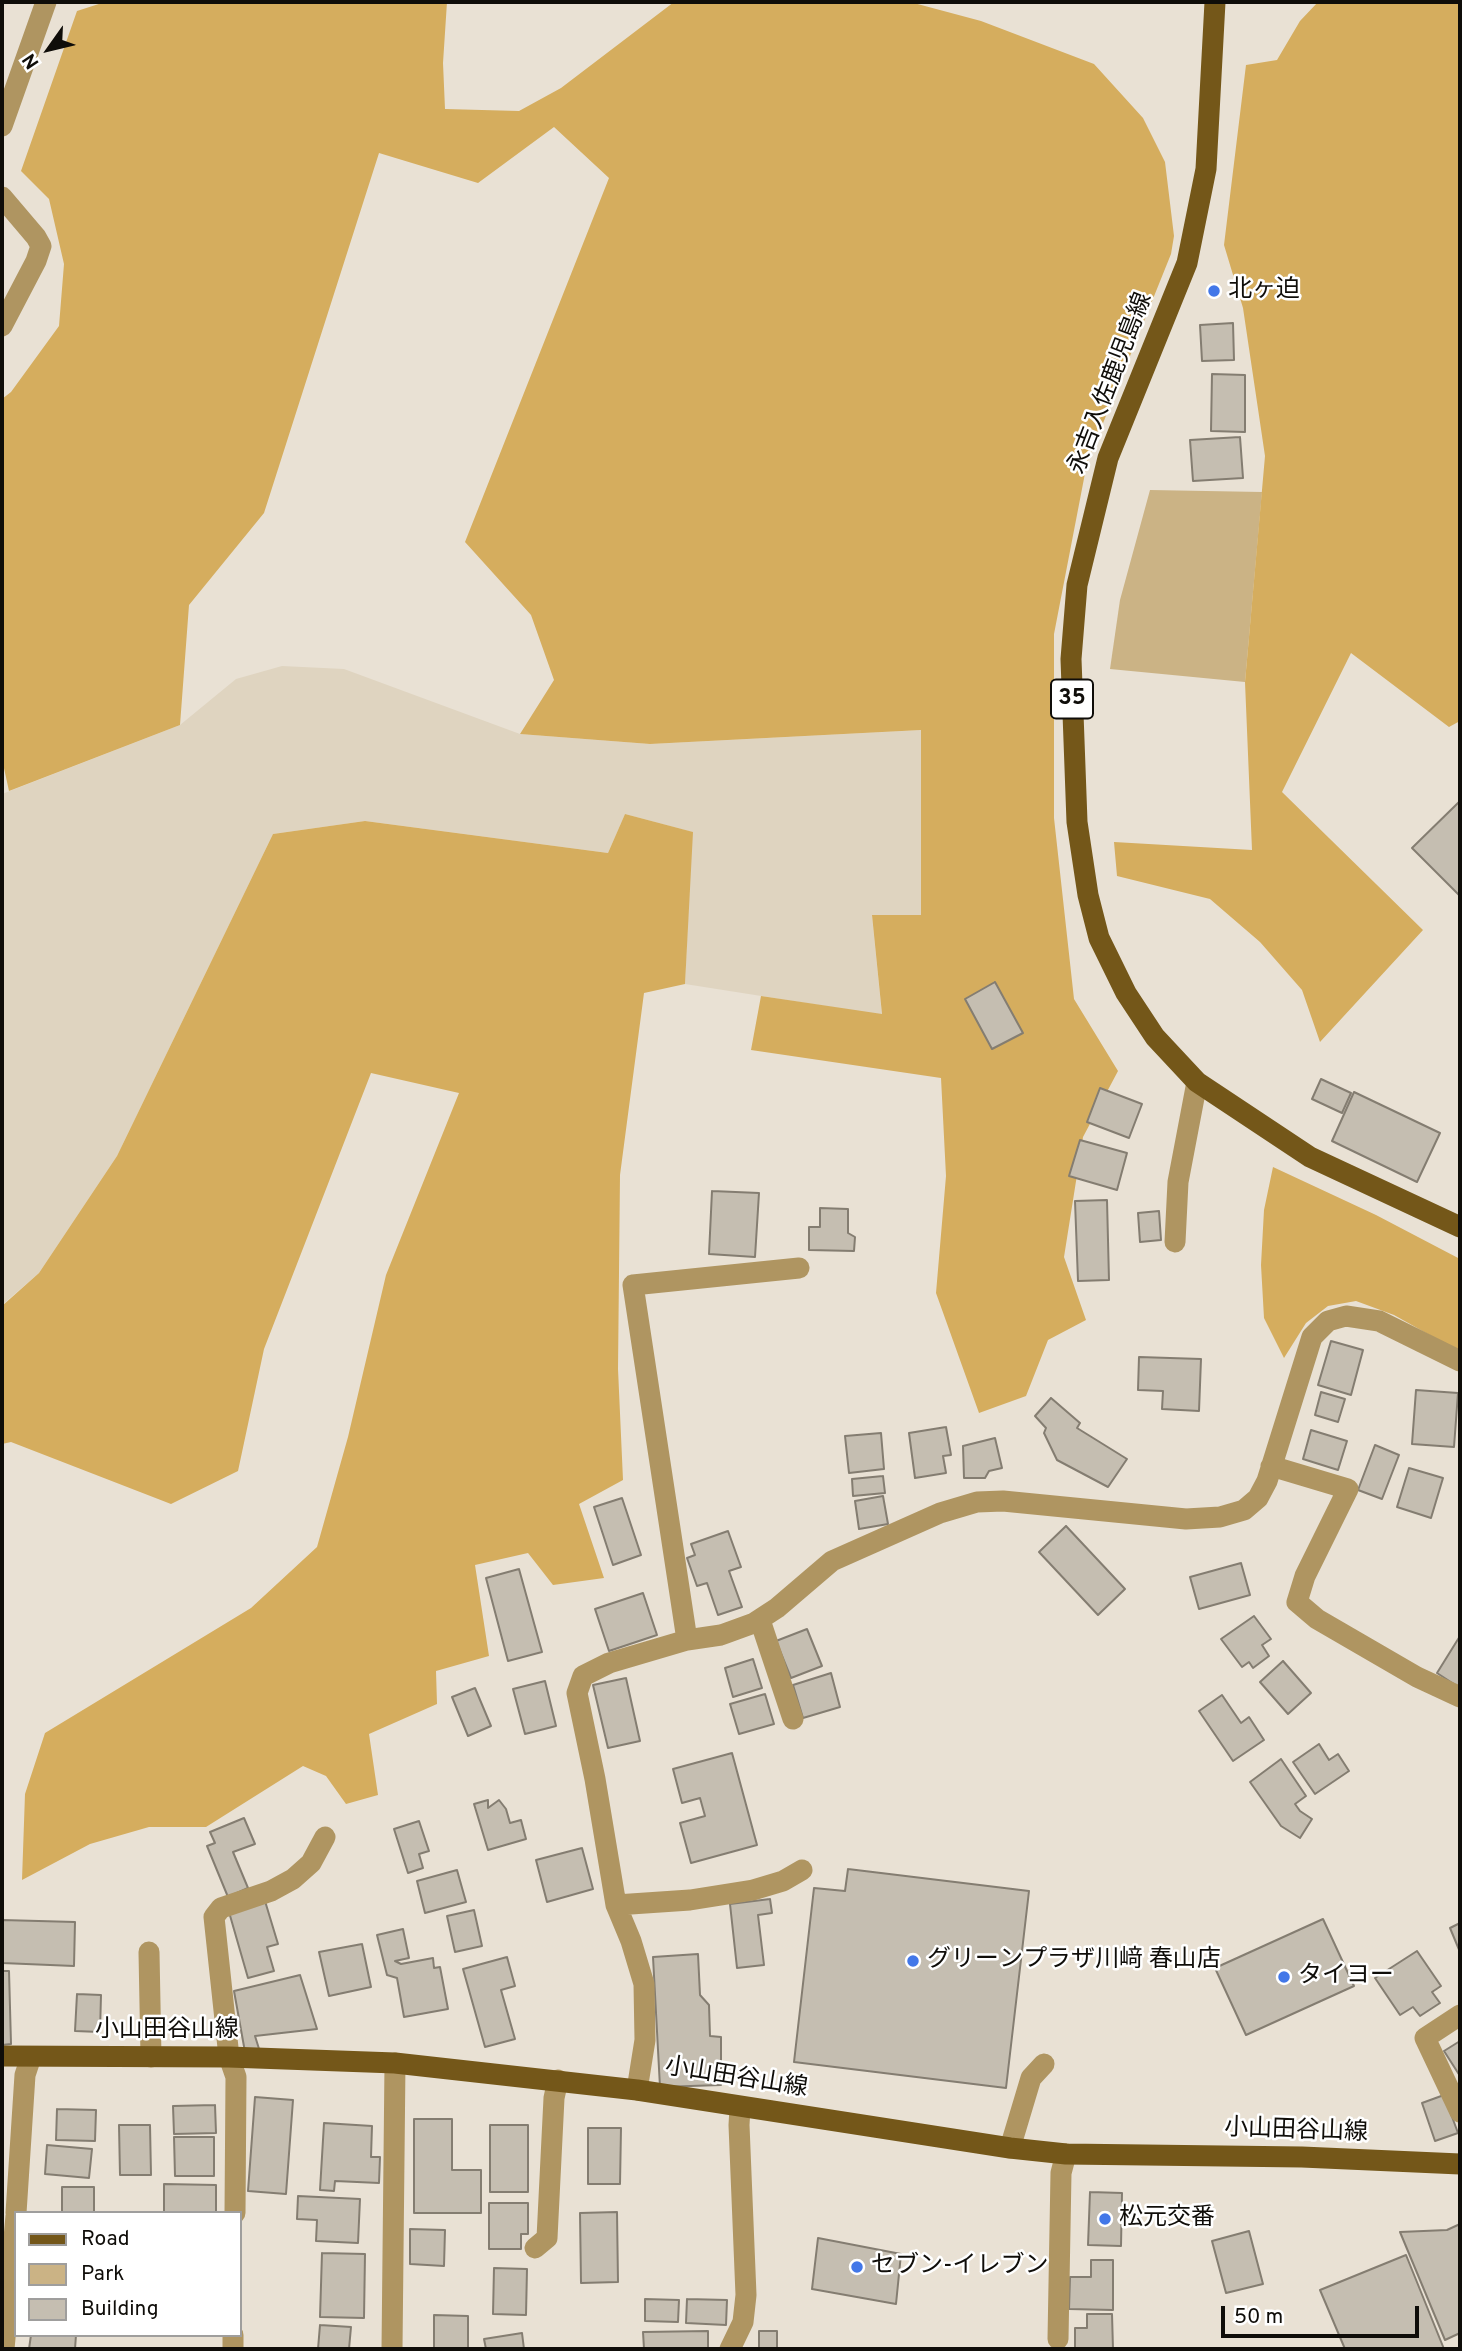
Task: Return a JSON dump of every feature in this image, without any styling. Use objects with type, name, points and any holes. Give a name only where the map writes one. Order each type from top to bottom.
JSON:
[{"type":"main road","name":"永吉入佐鹿児島線","points":[[1215,2],[1206,169],[1187,264],[1108,458],[1077,585],[1071,659],[1077,822],[1088,895],[1099,938],[1126,993],[1155,1037],[1197,1082],[1310,1157],[1460,1227]]},
{"type":"main road","name":"小山田谷山線","points":[[2,2056],[229,2057],[395,2063],[637,2090],[740,2108],[1066,2154],[1302,2157],[1460,2164]]},
{"type":"street","points":[[2,126],[46,2]]},
{"type":"street","points":[[2,197],[41,246],[2,326]]},
{"type":"street","points":[[1175,1242],[1178,1182],[1197,1082]]},
{"type":"street","points":[[687,1640],[633,1285],[799,1268]]},
{"type":"street","points":[[637,2090],[645,2040],[644,1984],[631,1941],[616,1905],[595,1779],[577,1693],[583,1676],[609,1662],[687,1640],[721,1635],[760,1619],[832,1561],[940,1513],[977,1502],[1003,1501],[1159,1518],[1220,1517],[1244,1510],[1258,1498],[1271,1466],[1312,1337],[1328,1321],[1346,1316],[1379,1321],[1460,1361]]},
{"type":"street","points":[[1271,1466],[1348,1489],[1305,1576],[1297,1602],[1317,1619],[1417,1677],[1460,1697]]},
{"type":"street","points":[[760,1619],[793,1719]]},
{"type":"street","points":[[235,2211],[236,2077],[229,2057],[215,1917],[220,1908],[271,1891],[293,1878],[311,1863],[325,1837]]},
{"type":"street","points":[[616,1905],[690,1900],[753,1890],[783,1881],[803,1870]]},
{"type":"street","points":[[149,1952],[152,2057]]},
{"type":"street","points":[[1460,2015],[1425,2038],[1460,2112]]},
{"type":"street","points":[[16,2211],[11,2153],[31,2057]]},
{"type":"street","points":[[392,2349],[395,2063]]},
{"type":"street","points":[[1010,2148],[1031,2078],[1044,2064]]},
{"type":"street","points":[[535,2248],[547,2238],[554,2098],[558,2080]]},
{"type":"street","points":[[730,2349],[743,2322],[746,2295],[740,2108]]},
{"type":"street","points":[[1058,2339],[1061,2173],[1066,2154]]},
{"type":"street","points":[[4,2349],[14,2236]]},
{"type":"shaded area","points":[[105,2],[447,2],[443,63],[445,109],[519,111],[561,88],[674,2],[910,2],[981,21],[1094,64],[1143,118],[1165,162],[1174,236],[1171,254],[1087,463],[1054,634],[1054,818],[1074,999],[1118,1071],[1083,1137],[1064,1257],[1086,1320],[1048,1340],[1026,1396],[979,1413],[936,1293],[946,1176],[941,1078],[751,1050],[761,996],[882,1014],[872,915],[921,915],[921,730],[650,744],[520,734],[554,680],[531,615],[465,542],[609,178],[554,127],[478,183],[379,153],[264,513],[189,605],[180,725],[9,791],[2,759],[2,399],[11,392],[59,326],[64,264],[49,199],[21,171],[77,11]]},
{"type":"shaded area","points":[[1318,2],[1460,2],[1460,721],[1449,727],[1351,653],[1282,792],[1423,930],[1320,1042],[1302,990],[1260,942],[1210,899],[1117,876],[1114,842],[1252,850],[1245,682],[1265,456],[1243,308],[1224,245],[1246,65],[1277,60],[1300,21]]},
{"type":"shaded area","points":[[282,666],[344,669],[520,734],[650,744],[922,730],[921,915],[872,916],[882,1015],[685,984],[692,832],[625,814],[608,853],[365,821],[273,834],[117,1156],[39,1273],[2,1305],[2,794],[180,725],[236,679]]},
{"type":"shaded area","points":[[625,814],[693,832],[685,984],[644,993],[620,1175],[618,1369],[623,1480],[579,1504],[604,1578],[553,1585],[528,1553],[475,1565],[489,1656],[436,1671],[437,1704],[369,1734],[378,1795],[346,1804],[326,1776],[303,1766],[206,1827],[149,1827],[90,1844],[22,1880],[25,1794],[45,1733],[251,1608],[317,1547],[348,1437],[386,1275],[459,1093],[371,1073],[264,1349],[238,1471],[171,1504],[11,1442],[2,1444],[2,1306],[39,1273],[117,1156],[273,834],[365,821],[608,853]]},
{"type":"shaded area","points":[[1273,1167],[1376,1215],[1460,1259],[1460,1352],[1394,1315],[1356,1301],[1328,1306],[1306,1323],[1284,1358],[1264,1318],[1261,1265],[1264,1210]]},
{"type":"green space","points":[[1150,490],[1262,492],[1245,682],[1110,669],[1120,600]]},
{"type":"building","points":[[1233,323],[1234,360],[1202,361],[1200,325]]},
{"type":"building","points":[[1212,374],[1245,375],[1245,432],[1211,431]]},
{"type":"building","points":[[1240,437],[1243,478],[1193,481],[1190,440]]},
{"type":"building","points":[[1460,801],[1460,896],[1412,848]]},
{"type":"building","points":[[995,982],[1023,1033],[992,1049],[965,999]]},
{"type":"building","points":[[1321,1079],[1351,1093],[1342,1113],[1312,1099]]},
{"type":"building","points":[[1100,1088],[1142,1104],[1129,1138],[1087,1122]]},
{"type":"building","points":[[1354,1092],[1440,1133],[1417,1182],[1332,1141]]},
{"type":"building","points":[[1080,1140],[1127,1153],[1117,1190],[1069,1176]]},
{"type":"building","points":[[712,1191],[759,1193],[755,1257],[709,1254]]},
{"type":"building","points":[[1107,1200],[1109,1280],[1078,1281],[1075,1201]]},
{"type":"building","points":[[820,1208],[848,1209],[848,1233],[855,1237],[854,1251],[809,1250],[809,1227],[820,1227]]},
{"type":"building","points":[[1159,1211],[1161,1240],[1140,1242],[1138,1213]]},
{"type":"building","points":[[1331,1341],[1363,1350],[1351,1395],[1318,1385]]},
{"type":"building","points":[[1139,1357],[1201,1359],[1199,1411],[1162,1409],[1163,1391],[1138,1390]]},
{"type":"building","points":[[1416,1390],[1458,1393],[1454,1447],[1412,1444]]},
{"type":"building","points":[[1321,1392],[1345,1399],[1338,1422],[1315,1415]]},
{"type":"building","points":[[1051,1398],[1080,1423],[1077,1428],[1127,1459],[1108,1487],[1057,1460],[1044,1433],[1046,1428],[1035,1416]]},
{"type":"building","points":[[946,1427],[951,1455],[943,1456],[946,1473],[915,1478],[909,1433]]},
{"type":"building","points":[[1311,1430],[1347,1441],[1338,1470],[1303,1459]]},
{"type":"building","points":[[881,1433],[884,1469],[849,1473],[845,1436]]},
{"type":"building","points":[[995,1438],[1002,1468],[989,1471],[985,1478],[964,1478],[963,1446]]},
{"type":"building","points":[[1375,1445],[1399,1455],[1382,1499],[1358,1490]]},
{"type":"building","points":[[1409,1468],[1443,1478],[1431,1518],[1397,1507]]},
{"type":"building","points":[[883,1476],[885,1493],[853,1496],[852,1479]]},
{"type":"building","points":[[883,1496],[888,1524],[859,1529],[855,1501]]},
{"type":"building","points":[[622,1498],[641,1555],[613,1565],[594,1507]]},
{"type":"building","points":[[1066,1526],[1125,1589],[1098,1615],[1039,1552]]},
{"type":"building","points":[[728,1531],[741,1567],[729,1571],[742,1607],[718,1615],[707,1583],[697,1586],[687,1558],[695,1555],[691,1544]]},
{"type":"building","points":[[1241,1563],[1250,1595],[1199,1609],[1190,1577]]},
{"type":"building","points":[[519,1569],[542,1652],[508,1661],[486,1578]]},
{"type":"building","points":[[643,1593],[657,1635],[609,1651],[595,1609]]},
{"type":"building","points":[[1254,1616],[1271,1639],[1262,1645],[1269,1656],[1253,1668],[1249,1662],[1242,1667],[1221,1639]]},
{"type":"building","points":[[807,1629],[822,1666],[791,1678],[776,1641]]},
{"type":"building","points":[[1460,1636],[1460,1688],[1437,1673]]},
{"type":"building","points":[[753,1659],[762,1688],[733,1697],[725,1668]]},
{"type":"building","points":[[1283,1661],[1311,1693],[1288,1714],[1260,1682]]},
{"type":"building","points":[[831,1673],[840,1707],[803,1718],[793,1685]]},
{"type":"building","points":[[626,1678],[640,1741],[608,1748],[593,1685]]},
{"type":"building","points":[[545,1681],[556,1726],[525,1734],[513,1689]]},
{"type":"building","points":[[475,1688],[491,1726],[468,1736],[452,1697]]},
{"type":"building","points":[[765,1694],[774,1724],[739,1734],[730,1704]]},
{"type":"building","points":[[1222,1695],[1241,1723],[1249,1717],[1264,1740],[1233,1761],[1199,1711]]},
{"type":"building","points":[[1319,1744],[1329,1760],[1338,1754],[1349,1771],[1315,1794],[1293,1762]]},
{"type":"building","points":[[732,1753],[757,1845],[691,1863],[680,1823],[705,1816],[700,1798],[682,1803],[673,1769]]},
{"type":"building","points":[[1281,1759],[1306,1796],[1295,1804],[1312,1819],[1300,1838],[1281,1826],[1250,1782]]},
{"type":"building","points":[[488,1800],[488,1808],[499,1800],[506,1809],[510,1823],[521,1820],[526,1839],[488,1850],[474,1804]]},
{"type":"building","points":[[244,1818],[255,1844],[233,1852],[248,1888],[228,1897],[207,1846],[215,1843],[210,1832]]},
{"type":"building","points":[[419,1821],[429,1851],[419,1854],[423,1868],[408,1873],[394,1829]]},
{"type":"building","points":[[582,1848],[593,1889],[547,1902],[536,1860]]},
{"type":"building","name":"グリーンプラザ川﨑 春山店","points":[[848,1869],[1029,1891],[1006,2088],[794,2062],[814,1888],[845,1891]]},
{"type":"building","points":[[457,1870],[466,1902],[425,1913],[417,1881]]},
{"type":"building","points":[[770,1899],[772,1913],[758,1915],[764,1965],[737,1968],[730,1904]]},
{"type":"building","points":[[265,1901],[278,1944],[267,1947],[274,1971],[248,1978],[229,1912]]},
{"type":"building","points":[[474,1910],[482,1946],[455,1952],[447,1916]]},
{"type":"building","name":"タイヨー","points":[[1323,1919],[1354,1986],[1246,2035],[1215,1968]]},
{"type":"building","points":[[2,1920],[75,1922],[74,1966],[2,1963]]},
{"type":"building","points":[[1460,1923],[1460,1952],[1450,1928]]},
{"type":"building","points":[[403,1929],[409,1958],[395,1961],[401,1964],[433,1958],[434,1968],[440,1967],[448,2009],[404,2017],[397,1978],[387,1975],[377,1935]]},
{"type":"building","points":[[362,1944],[371,1987],[329,1996],[319,1952]]},
{"type":"building","points":[[1417,1951],[1441,1986],[1432,1992],[1440,2003],[1420,2016],[1413,2007],[1400,2015],[1375,1978]]},
{"type":"building","points":[[698,1954],[700,1995],[709,2005],[710,2036],[721,2037],[721,2085],[660,2087],[653,1957]]},
{"type":"building","points":[[507,1957],[515,1986],[501,1990],[515,2039],[485,2047],[463,1969]]},
{"type":"building","points":[[2,1971],[9,1971],[11,2044],[2,2045]]},
{"type":"building","points":[[300,1975],[317,2029],[255,2036],[260,2052],[245,2052],[234,1991]]},
{"type":"building","points":[[77,1994],[101,1995],[100,2032],[75,2031]]},
{"type":"building","points":[[1460,2041],[1460,2076],[1444,2051]]},
{"type":"building","points":[[1444,2095],[1458,2133],[1435,2141],[1422,2103]]},
{"type":"building","points":[[255,2097],[293,2100],[286,2194],[248,2191]]},
{"type":"building","points":[[215,2105],[216,2133],[174,2134],[173,2106]]},
{"type":"building","points":[[57,2109],[96,2110],[95,2141],[56,2140]]},
{"type":"building","points":[[414,2119],[452,2119],[452,2170],[481,2170],[481,2213],[414,2213]]},
{"type":"building","points":[[324,2123],[372,2126],[371,2157],[380,2157],[379,2183],[335,2181],[334,2191],[320,2190]]},
{"type":"building","points":[[119,2125],[150,2125],[151,2175],[120,2175]]},
{"type":"building","points":[[490,2125],[528,2125],[528,2192],[490,2192]]},
{"type":"building","points":[[588,2128],[621,2128],[620,2184],[588,2184]]},
{"type":"building","points":[[174,2137],[214,2137],[214,2176],[175,2176]]},
{"type":"building","points":[[47,2145],[92,2149],[89,2178],[45,2174]]},
{"type":"building","points":[[164,2184],[216,2185],[216,2211],[164,2211]]},
{"type":"building","points":[[62,2187],[94,2187],[94,2211],[62,2211]]},
{"type":"building","name":"松元交番","points":[[1090,2192],[1122,2193],[1121,2246],[1088,2245]]},
{"type":"building","points":[[298,2196],[360,2199],[358,2243],[316,2241],[317,2220],[297,2219]]},
{"type":"building","points":[[489,2203],[528,2203],[528,2234],[521,2234],[521,2249],[489,2249]]},
{"type":"building","points":[[617,2212],[618,2282],[581,2283],[580,2213]]},
{"type":"building","points":[[1460,2224],[1460,2333],[1445,2340],[1400,2232],[1447,2230]]},
{"type":"building","points":[[410,2229],[445,2230],[444,2266],[410,2264]]},
{"type":"building","points":[[1249,2231],[1263,2284],[1226,2293],[1212,2241]]},
{"type":"building","name":"セブン-イレブン","points":[[818,2238],[901,2254],[896,2304],[812,2289]]},
{"type":"building","points":[[322,2253],[365,2254],[364,2318],[320,2317]]},
{"type":"building","points":[[1406,2255],[1444,2349],[1345,2349],[1320,2290]]},
{"type":"building","points":[[1091,2260],[1113,2260],[1113,2310],[1069,2309],[1070,2277],[1091,2277]]},
{"type":"building","points":[[494,2268],[527,2269],[526,2315],[493,2314]]},
{"type":"building","points":[[645,2299],[679,2300],[678,2322],[645,2321]]},
{"type":"building","points":[[687,2299],[727,2300],[726,2325],[686,2323]]},
{"type":"building","points":[[1087,2314],[1112,2314],[1113,2349],[1075,2349],[1075,2328],[1087,2328]]},
{"type":"building","points":[[434,2315],[468,2316],[468,2349],[434,2349]]},
{"type":"building","points":[[320,2325],[351,2327],[349,2349],[318,2349]]},
{"type":"building","points":[[708,2331],[708,2349],[644,2349],[643,2332]]},
{"type":"building","points":[[759,2331],[777,2331],[777,2349],[759,2349]]},
{"type":"building","points":[[522,2333],[524,2349],[486,2349],[484,2339]]},
{"type":"building","points":[[31,2337],[76,2337],[75,2349],[29,2349]]},
{"type":"place","name":"北ヶ迫","points":[[1214,291]]},
{"type":"place","name":"グリーンプラザ川﨑 春山店","points":[[913,1961]]},
{"type":"place","name":"タイヨー","points":[[1284,1977]]},
{"type":"place","name":"松元交番","points":[[1105,2219]]},
{"type":"place","name":"セブン-イレブン","points":[[857,2267]]}]
